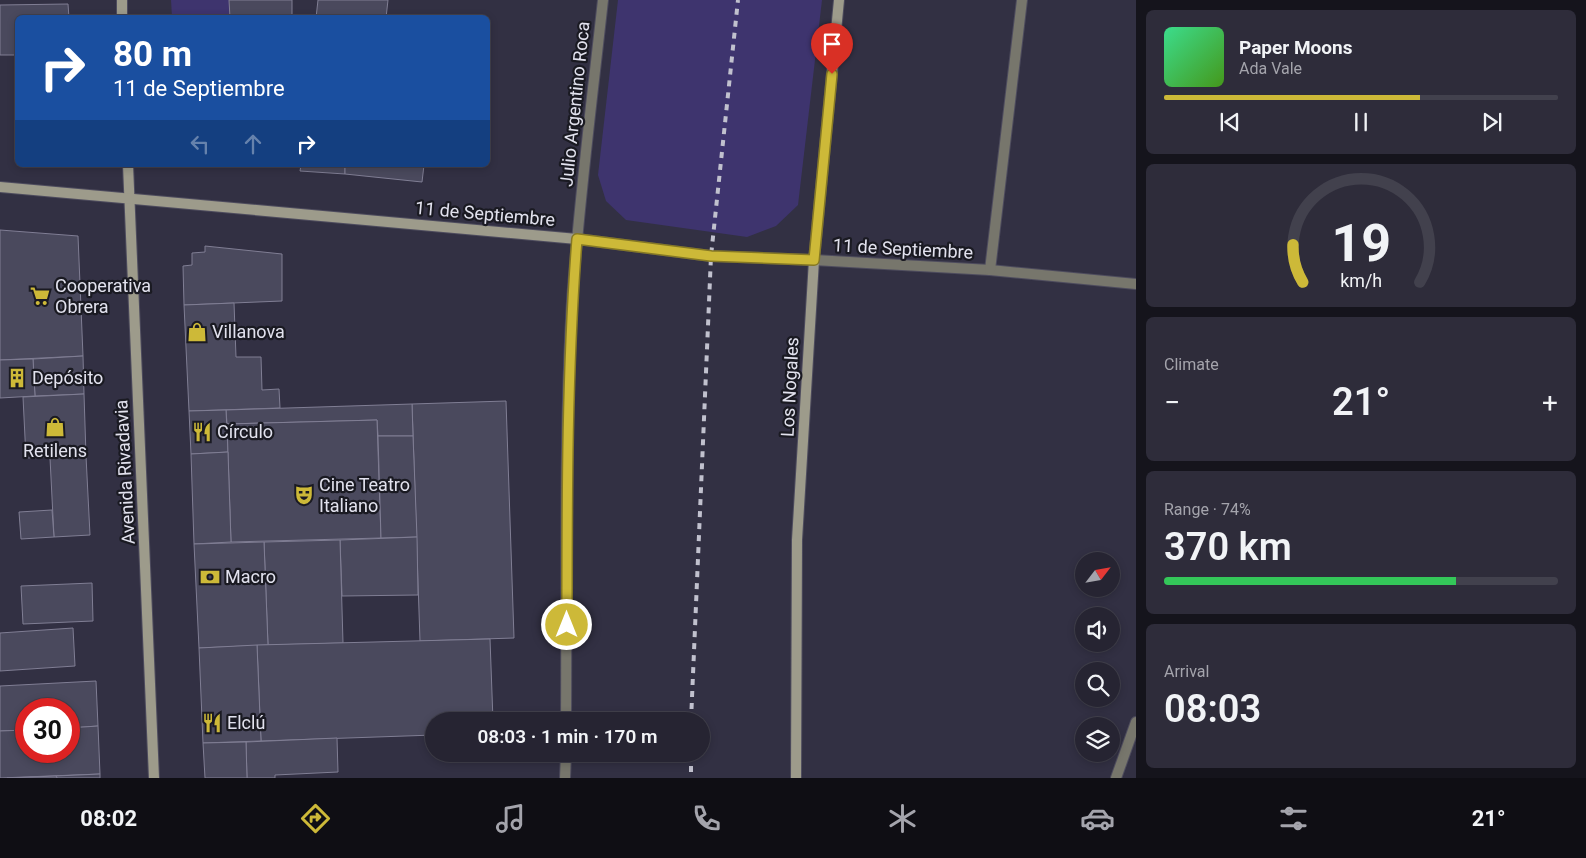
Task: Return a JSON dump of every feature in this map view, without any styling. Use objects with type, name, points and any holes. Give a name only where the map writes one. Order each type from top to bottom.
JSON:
[{"type":"street","points":[[122,0],[122,15]]},
{"type":"street","name":"Julio Argentino Roca","points":[[566,712],[568,412],[572,302],[603,0]]},
{"type":"street","name":"Los Nogales","points":[[796,778],[797,540],[814,260],[838,0]]},
{"type":"street","points":[[990,270],[1022,0]]},
{"type":"street","name":"Avenida Rivadavia","points":[[128,167],[154,778]]},
{"type":"street","name":"11 de Septiembre","points":[[0,187],[577,239],[711,256],[990,270],[1136,284]]},
{"type":"street","points":[[1116,778],[1136,722]]},
{"type":"street","points":[[565,778],[566,762]]},
{"type":"shaded area","points":[[171,0],[229,0],[230,15],[172,15]]},
{"type":"shaded area","points":[[618,0],[822,0],[798,205],[776,226],[747,237],[626,220],[606,201],[598,175]]},
{"type":"building","points":[[229,0],[292,0],[292,15],[230,15]]},
{"type":"building","points":[[318,0],[388,0],[386,15],[316,15]]},
{"type":"building","points":[[68,4],[69,15],[15,15],[15,55],[0,55],[0,5]]},
{"type":"building","points":[[301,167],[345,167],[345,174],[300,171]]},
{"type":"building","points":[[345,167],[424,167],[422,182],[345,174]]},
{"type":"building","name":"Cooperativa Obrera","points":[[0,230],[78,236],[83,356],[0,360]]},
{"type":"building","points":[[205,246],[282,254],[282,301],[184,305],[183,266],[192,265],[192,253],[205,252]]},
{"type":"building","points":[[234,303],[236,357],[261,357],[262,390],[279,389],[280,408],[189,411],[184,305]]},
{"type":"building","points":[[83,356],[84,394],[35,396],[33,359]]},
{"type":"building","name":"Depósito","points":[[33,359],[35,396],[0,398],[0,360]]},
{"type":"building","name":"Retilens","points":[[84,394],[86,456],[26,458],[23,397]]},
{"type":"building","points":[[506,401],[514,638],[420,641],[412,404]]},
{"type":"building","points":[[412,404],[413,436],[378,436],[377,420],[227,424],[226,410]]},
{"type":"building","points":[[226,410],[228,452],[191,454],[189,411]]},
{"type":"building","name":"Cine Teatro Italiano","points":[[377,420],[381,538],[231,542],[227,424]]},
{"type":"building","points":[[378,436],[413,436],[417,537],[381,538]]},
{"type":"building","points":[[228,452],[231,542],[194,544],[191,454]]},
{"type":"building","points":[[86,456],[90,535],[54,537],[50,458]]},
{"type":"building","points":[[52,510],[54,537],[21,539],[19,512]]},
{"type":"building","points":[[417,537],[418,595],[342,596],[340,540]]},
{"type":"building","points":[[340,540],[343,643],[268,645],[264,542]]},
{"type":"building","points":[[264,542],[268,645],[199,648],[194,544]]},
{"type":"building","points":[[92,583],[93,621],[23,624],[21,586]]},
{"type":"building","points":[[73,628],[75,666],[0,671],[0,633]]},
{"type":"building","points":[[490,639],[493,712],[425,712],[425,735],[261,741],[257,645]]},
{"type":"building","points":[[257,645],[261,741],[203,743],[199,648]]},
{"type":"building","points":[[96,681],[98,726],[80,727],[80,698],[15,698],[15,730],[0,731],[0,686]]},
{"type":"building","points":[[98,726],[100,774],[0,778],[0,731],[15,730],[15,763],[80,763],[80,727]]},
{"type":"building","points":[[337,738],[338,772],[275,775],[275,778],[247,778],[246,742]]},
{"type":"building","points":[[246,742],[247,778],[205,778],[203,743]]},
{"type":"building","points":[[100,774],[100,778],[57,778],[56,776]]},
{"type":"building","points":[[56,776],[57,778],[7,778]]},
{"type":"railway","points":[[691,712],[711,256],[738,0]]},
{"type":"railway","points":[[691,762],[691,778]]},
{"type":"place","name":"Cooperativa Obrera","points":[[40,296]]},
{"type":"place","name":"Villanova","points":[[197,332]]},
{"type":"place","name":"Depósito","points":[[17,378]]},
{"type":"place","name":"Retilens","points":[[55,427]]},
{"type":"place","name":"Círculo","points":[[202,432]]},
{"type":"place","name":"Cine Teatro Italiano","points":[[304,495]]},
{"type":"place","name":"Macro","points":[[210,577]]},
{"type":"place","name":"Elclú","points":[[212,723]]},
{"type":"route","points":[[567,625],[568,412],[572,302],[577,239],[711,256],[814,260],[832,74]]}]
